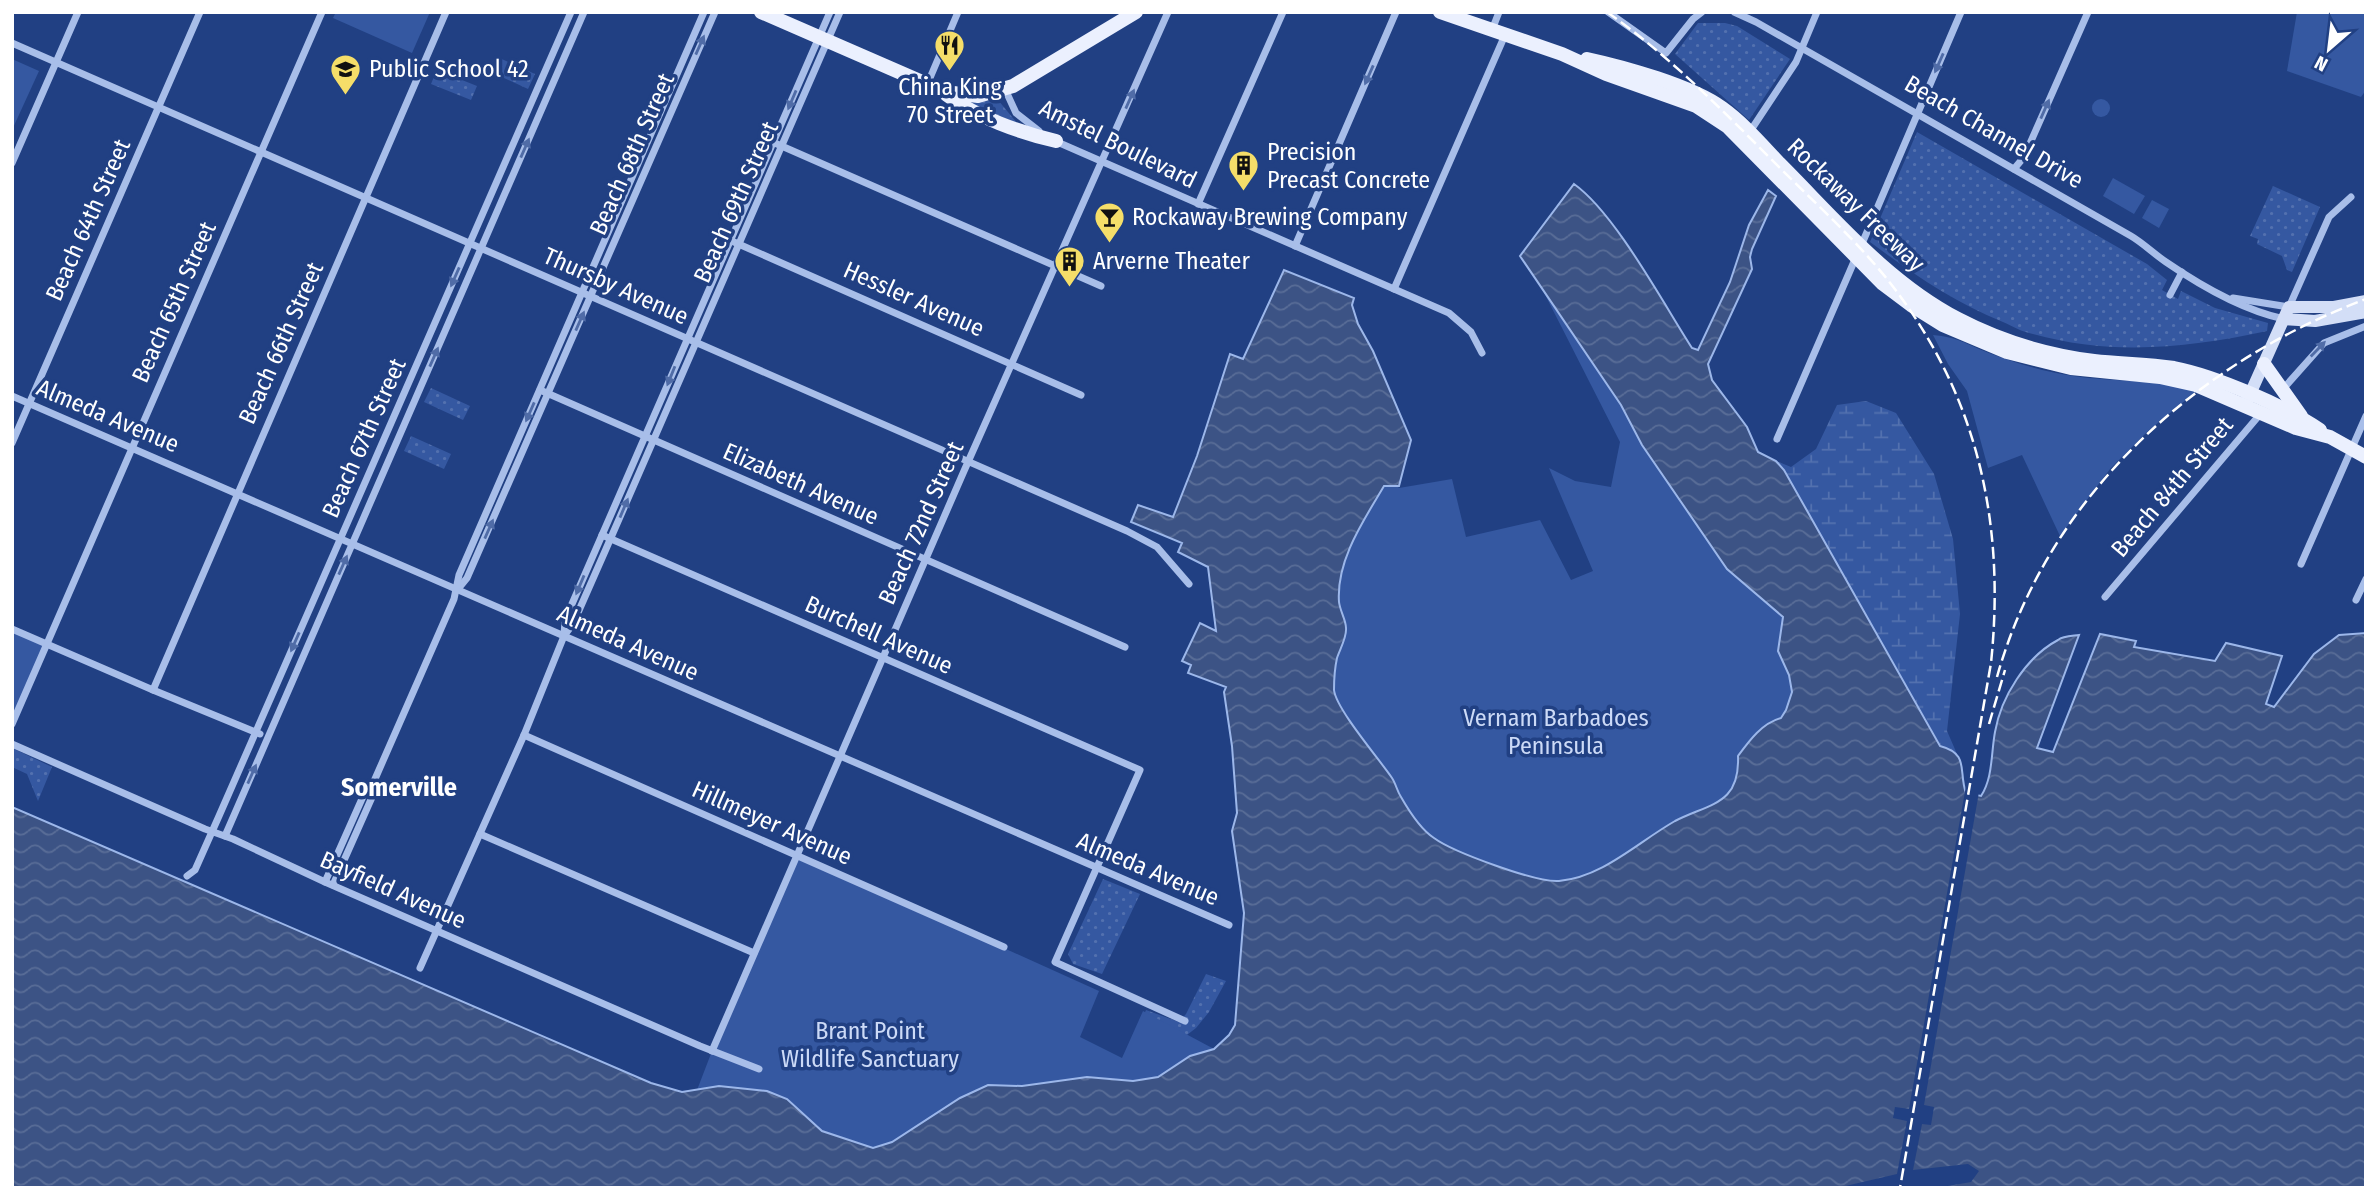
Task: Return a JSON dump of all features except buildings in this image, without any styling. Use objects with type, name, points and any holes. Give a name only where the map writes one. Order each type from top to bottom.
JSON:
[{"type":"main road","points":[[761,12],[933,88],[989,118],[1029,135],[1056,141]]},
{"type":"main road","points":[[933,88],[973,96],[1006,89],[1136,12]]},
{"type":"main road","points":[[1440,12],[1562,54],[1611,64],[1642,81]]},
{"type":"main road","name":"Rockaway Freeway","points":[[1642,81],[1709,100],[1727,112],[1858,251]]},
{"type":"main road","name":"Rockaway Freeway","points":[[1642,81],[1717,118],[1858,251],[1911,291],[1945,312],[1985,332],[2053,354],[2182,370],[2248,400]]},
{"type":"main road","points":[[2264,364],[2301,417]]},
{"type":"main road","points":[[2248,400],[2301,417],[2366,457]]},
{"type":"main road","points":[[2264,407],[2296,428],[2330,437]]},
{"type":"street","points":[[12,162],[78,12]]},
{"type":"street","name":"Beach 64th Street","points":[[12,443],[200,12]]},
{"type":"street","name":"Beach 65th Street","points":[[12,724],[322,12]]},
{"type":"street","name":"Beach 66th Street","points":[[152,690],[446,12]]},
{"type":"street","name":"Beach 67th Street","points":[[187,876],[195,870],[212,832],[571,12]]},
{"type":"street","name":"Beach 67th Street","points":[[225,836],[584,12]]},
{"type":"street","name":"Beach 68th Street","points":[[458,590],[459,575],[704,12]]},
{"type":"street","name":"Beach 68th Street","points":[[329,884],[365,792],[375,779],[458,590],[467,578],[715,12]]},
{"type":"street","name":"Beach 69th Street","points":[[823,40],[830,12]]},
{"type":"street","name":"Beach 69th Street","points":[[420,968],[524,736],[564,636],[573,624],[610,539],[687,338],[734,242],[823,40],[840,12]]},
{"type":"street","points":[[933,88],[958,12]]},
{"type":"street","name":"Beach 72nd Street","points":[[712,1051],[968,461],[1168,12]]},
{"type":"street","points":[[1198,204],[1283,12]]},
{"type":"street","points":[[1295,246],[1396,12]]},
{"type":"street","points":[[1394,289],[1499,32],[1499,12]]},
{"type":"street","points":[[1608,12],[1666,53],[1693,19],[1702,12]]},
{"type":"street","name":"Beach Channel Drive","points":[[1734,12],[2131,236],[2182,272],[2255,312],[2286,313]]},
{"type":"street","points":[[1749,133],[1793,68],[1816,12]]},
{"type":"street","points":[[1777,439],[1961,12]]},
{"type":"street","points":[[2014,169],[2024,157],[2088,12]]},
{"type":"street","name":"Thursby Avenue","points":[[12,43],[482,247],[1153,544],[1165,554],[1189,584]]},
{"type":"street","name":"Amstel Boulevard","points":[[1006,89],[1019,117],[1056,141],[1458,319],[1471,332],[1482,353]]},
{"type":"street","points":[[777,144],[1101,286]]},
{"type":"street","name":"Beach 84th Street","points":[[2248,400],[2329,217],[2351,197]]},
{"type":"street","name":"Beach 69th Street","points":[[564,636],[563,625],[602,535],[696,342],[734,242]]},
{"type":"street","name":"Hessler Avenue","points":[[734,242],[1082,395]]},
{"type":"street","points":[[2170,295],[2182,272]]},
{"type":"street","name":"Beach Channel Drive","points":[[2229,297],[2286,313]]},
{"type":"street","points":[[2286,313],[2366,301]]},
{"type":"street","points":[[2286,313],[2315,321],[2366,312]]},
{"type":"street","points":[[2282,390],[2324,342],[2366,326]]},
{"type":"street","name":"Elizabeth Avenue","points":[[540,390],[1125,647]]},
{"type":"street","name":"Almeda Avenue","points":[[12,396],[1229,925]]},
{"type":"street","name":"Beach 84th Street","points":[[2105,597],[2264,407]]},
{"type":"street","points":[[2301,564],[2366,416]]},
{"type":"street","points":[[492,499],[500,503]]},
{"type":"street","name":"Burchell Avenue","points":[[602,535],[1140,770],[1097,868]]},
{"type":"street","points":[[2356,600],[2366,579]]},
{"type":"street","points":[[12,629],[152,690],[268,736]]},
{"type":"street","name":"Hillmeyer Avenue","points":[[524,736],[1004,947]]},
{"type":"street","name":"Bayfield Avenue","points":[[12,744],[758,1069]]},
{"type":"street","points":[[480,834],[754,953]]},
{"type":"street","points":[[1097,868],[1055,962],[1185,1021]]},
{"type":"green space","points":[[336,12],[430,12],[412,53],[333,18]]},
{"type":"green space","points":[[2297,12],[2366,14],[2366,90],[2361,97],[2287,71]]},
{"type":"green space","points":[[1698,23],[1737,26],[1790,59],[1749,120],[1675,54]]},
{"type":"green space","points":[[495,56],[535,74],[528,89],[489,71]]},
{"type":"green space","points":[[12,59],[39,71],[12,130]]},
{"type":"green space","points":[[437,70],[477,86],[471,100],[431,84]]},
{"type":"green space","points":[[2101,99],[2107,102],[2110,108],[2107,114],[2101,117],[2095,114],[2092,108],[2095,102]]},
{"type":"green space","points":[[998,100],[1017,123],[967,103]]},
{"type":"green space","points":[[1917,132],[2147,264],[2167,280],[2162,290],[2178,299],[2181,291],[2215,308],[2268,323],[2267,331],[2179,345],[2092,345],[2025,332],[1950,296],[1870,242]]},
{"type":"green space","points":[[2113,178],[2145,196],[2134,214],[2103,196]]},
{"type":"green space","points":[[2273,186],[2320,207],[2292,272],[2287,270],[2282,256],[2257,244],[2258,239],[2250,236]]},
{"type":"green space","points":[[2152,200],[2169,209],[2159,228],[2142,218]]},
{"type":"green space","name":"Vernam Barbadoes Peninsula","points":[[1532,269],[1790,608],[1809,680],[1744,794],[1659,844],[1556,888],[1484,870],[1428,840],[1334,721],[1329,589],[1380,484],[1395,484],[1399,488],[1452,479],[1466,537],[1540,520],[1571,580],[1593,571],[1549,468],[1575,481],[1611,487],[1620,442]]},
{"type":"green space","points":[[1933,335],[1956,339],[2009,360],[2052,372],[2088,378],[2166,384],[2197,391],[2148,431],[2110,469],[2060,536],[2022,455],[1988,468],[1967,391],[1948,364]]},
{"type":"green space","points":[[431,388],[470,406],[463,420],[424,402]]},
{"type":"green space","points":[[1866,401],[1896,413],[1934,474],[1953,539],[1960,614],[1947,731],[1957,754],[1941,746],[1784,470],[1776,461],[1791,467],[1816,449],[1837,405]]},
{"type":"green space","points":[[411,436],[451,454],[444,469],[404,451]]},
{"type":"green space","points":[[12,629],[47,644],[12,724]]},
{"type":"green space","points":[[12,748],[52,767],[38,801],[27,774],[12,767]]},
{"type":"green space","name":"Brant Point Wildlife Sanctuary","points":[[798,855],[1099,991],[1080,1037],[1122,1058],[1143,1011],[1214,1049],[1201,1179],[674,1150],[712,1051]]},
{"type":"green space","points":[[1103,879],[1140,894],[1102,974],[1073,964],[1068,954]]},
{"type":"green space","points":[[1206,974],[1226,981],[1209,1012],[1196,1028],[1161,1055],[1127,1055],[1146,1010],[1179,1022],[1186,1014]]},
{"type":"water","points":[[1574,184],[1590,198],[1622,237],[1692,348],[1698,350],[1730,282],[1749,225],[1768,190],[1776,196],[1752,249],[1752,269],[1708,364],[1712,380],[1747,427],[1758,452],[1776,461],[1784,470],[1940,746],[1949,749],[1959,759],[1966,793],[1981,796],[1985,789],[1998,719],[2017,679],[2046,647],[2062,638],[2079,635],[2037,748],[2053,752],[2100,634],[2136,641],[2134,647],[2215,661],[2226,643],[2282,656],[2266,704],[2274,707],[2314,654],[2339,635],[2366,633],[2366,1188],[12,1188],[12,807],[651,1083],[682,1092],[719,1086],[767,1091],[787,1099],[822,1131],[873,1148],[892,1142],[960,1098],[988,1085],[1022,1086],[1087,1077],[1133,1081],[1158,1077],[1190,1056],[1214,1049],[1235,1025],[1244,913],[1232,831],[1237,813],[1232,746],[1224,692],[1226,687],[1188,673],[1191,665],[1182,661],[1200,623],[1216,631],[1208,567],[1178,552],[1182,543],[1131,522],[1138,505],[1173,517],[1197,456],[1230,354],[1243,359],[1284,270],[1354,298],[1352,305],[1358,324],[1373,351],[1411,440],[1399,486],[1384,486],[1353,541],[1342,571],[1339,602],[1346,632],[1337,658],[1334,690],[1342,709],[1392,778],[1411,814],[1420,825],[1444,844],[1476,858],[1533,877],[1559,881],[1575,878],[1605,866],[1675,821],[1720,800],[1734,784],[1738,756],[1756,733],[1781,718],[1786,710],[1792,692],[1789,675],[1778,651],[1783,617],[1727,569],[1642,445],[1621,405],[1520,256]]},
{"type":"pier","points":[[1967,780],[1969,790],[1979,792],[1924,1105],[1934,1107],[1931,1125],[1922,1124],[1913,1170],[1968,1164],[1979,1171],[1971,1182],[1936,1188],[1837,1188],[1897,1174],[1907,1121],[1893,1118],[1895,1107],[1909,1109]]},
{"type":"railway","points":[[1607,12],[1631,29],[1718,106],[1843,230],[1887,279],[1927,338],[1950,380],[1968,425],[1981,470],[1994,564],[1991,663],[1900,1188]]},
{"type":"railway","points":[[1997,677],[2020,612],[2052,551],[2091,496],[2136,445],[2187,400],[2243,360],[2303,326],[2366,299]]},
{"type":"railway","points":[[1989,724],[2005,670]]},
{"type":"place","name":"China King 70 Street","points":[[950,72]]},
{"type":"place","name":"Public School 42","points":[[346,96]]},
{"type":"place","name":"Precision Precast Concrete","points":[[1244,193]]},
{"type":"place","name":"Rockaway Brewing Company","points":[[1109,244]]},
{"type":"place","name":"Arverne Theater","points":[[1070,288]]},
{"type":"district","name":"Somerville","points":[[399,787]]}]
